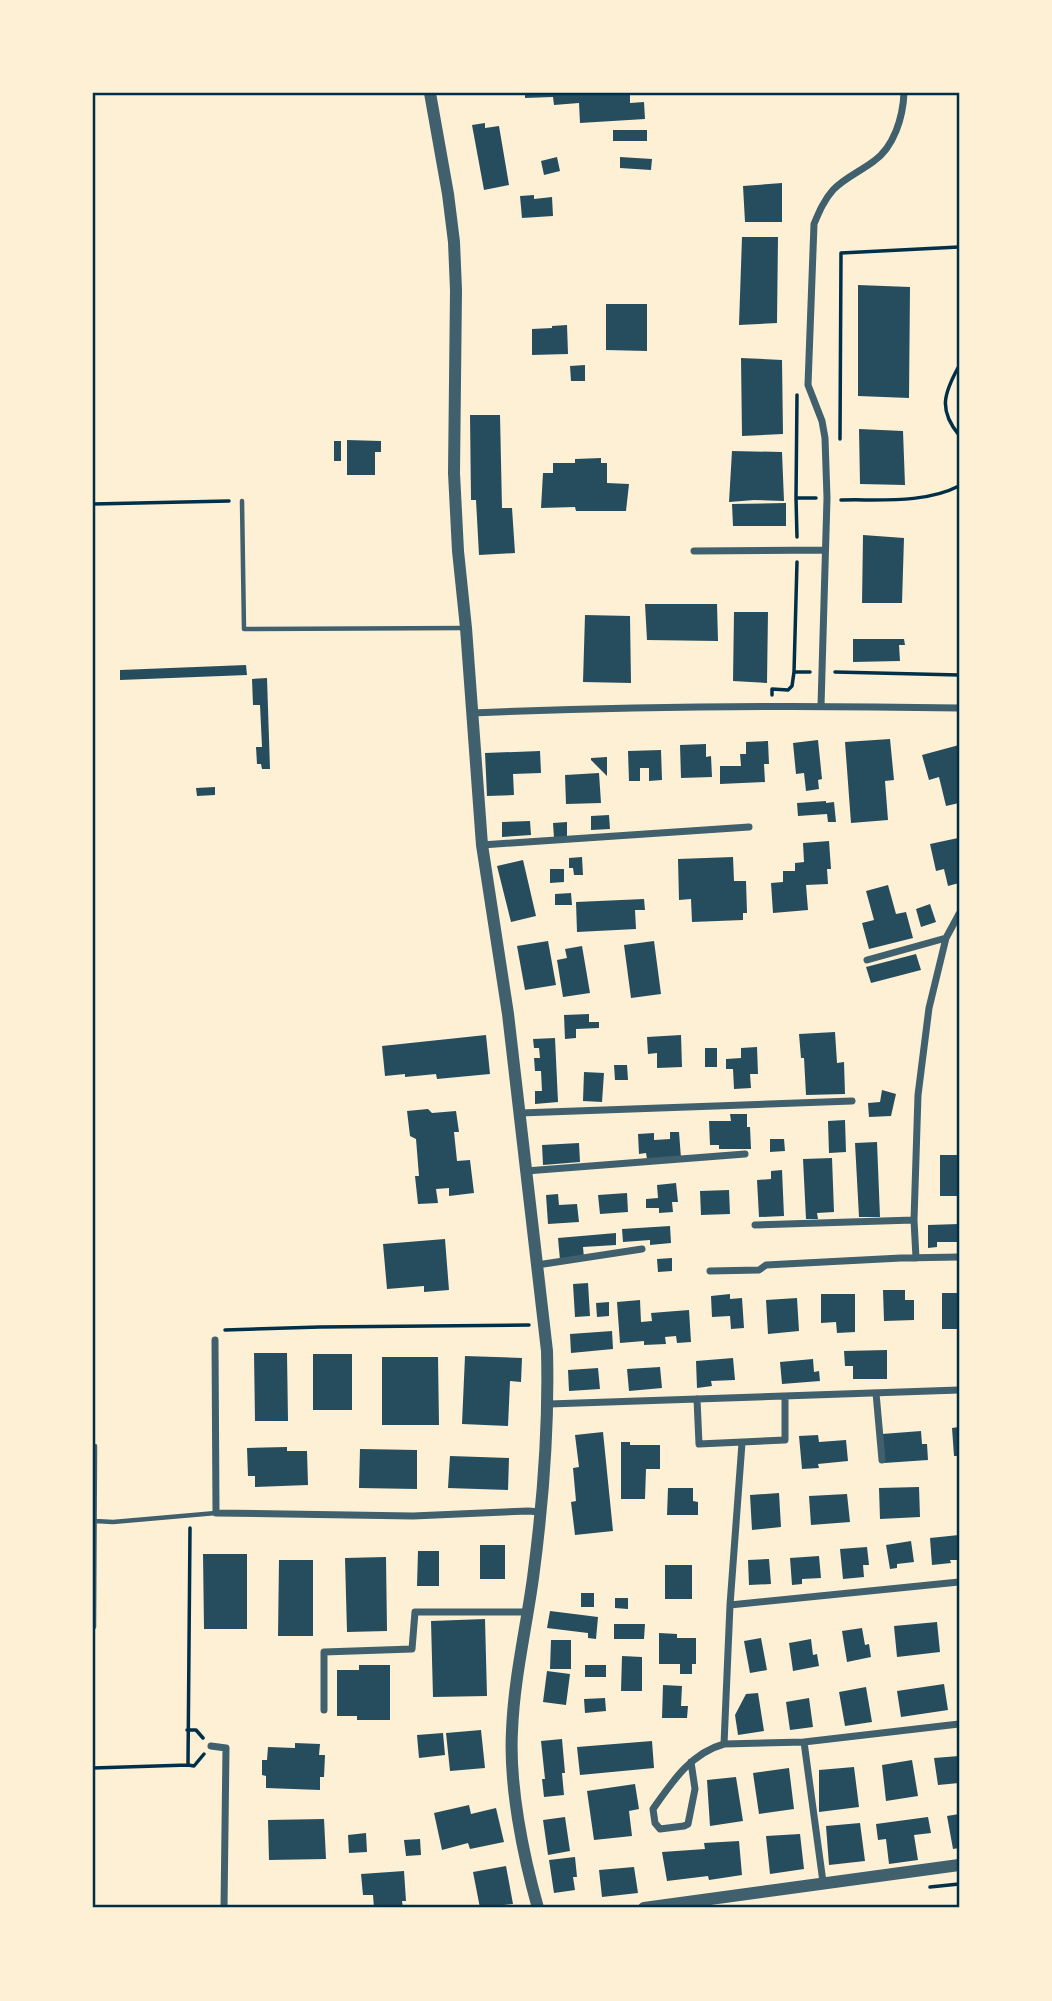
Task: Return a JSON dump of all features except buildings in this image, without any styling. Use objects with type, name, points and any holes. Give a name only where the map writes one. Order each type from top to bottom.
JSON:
[{"type":"street","points":[[430,93],[454,242],[454,473],[482,845],[508,1014],[545,1324],[549,1404],[540,1512],[512,1732],[517,1800],[529,1876],[538,1908]]},
{"type":"street","points":[[821,706],[827,498],[825,438],[822,422],[808,386],[814,224],[834,188],[876,160],[889,147],[904,105],[904,93]]},
{"type":"street","points":[[694,551],[825,550]]},
{"type":"street","points":[[472,713],[557,709],[821,706],[959,708]]},
{"type":"street","points":[[482,845],[749,827]]},
{"type":"street","points":[[916,1258],[914,1220],[918,1095],[929,1008],[946,938],[959,914]]},
{"type":"street","points":[[867,960],[946,938]]},
{"type":"street","points":[[520,1113],[852,1101]]},
{"type":"street","points":[[525,1171],[745,1154]]},
{"type":"street","points":[[755,1225],[914,1220]]},
{"type":"street","points":[[537,1265],[642,1249]]},
{"type":"street","points":[[710,1270],[759,1270],[766,1265],[959,1257]]},
{"type":"street","points":[[215,1340],[216,1513],[413,1516],[540,1512]]},
{"type":"street","points":[[549,1404],[959,1391]]},
{"type":"street","points":[[876,1393],[883,1460]]},
{"type":"street","points":[[697,1399],[699,1444],[785,1440],[785,1397]]},
{"type":"street","points":[[724,1744],[730,1605],[742,1443]]},
{"type":"street","points":[[730,1605],[959,1583]]},
{"type":"street","points":[[324,1710],[324,1652],[412,1650],[415,1612],[528,1612]]},
{"type":"street","points":[[691,1762],[695,1789],[688,1824],[660,1829],[655,1823],[653,1809],[674,1779],[691,1762],[710,1748],[724,1744],[804,1742],[959,1724]]},
{"type":"street","points":[[804,1742],[823,1882]]},
{"type":"street","points":[[211,1746],[226,1748],[224,1908]]},
{"type":"street","points":[[644,1908],[702,1905],[823,1882],[959,1865]]},
{"type":"lane","points":[[242,501],[244,629],[466,628]]},
{"type":"lane","points":[[93,1446],[94,1627]]},
{"type":"lane","points":[[94,1521],[216,1513]]},
{"type":"path","points":[[841,253],[959,247]]},
{"type":"path","points":[[959,366],[949,384],[944,404],[950,424],[959,435]]},
{"type":"path","points":[[772,689],[789,690],[794,671],[796,498],[919,498],[947,493],[959,486]]},
{"type":"path","points":[[93,504],[242,501]]},
{"type":"path","points":[[794,671],[812,672]]},
{"type":"path","points":[[835,672],[959,675]]},
{"type":"path","points":[[215,1340],[218,1330],[545,1324]]},
{"type":"path","points":[[188,1765],[190,1515]]},
{"type":"path","points":[[93,1768],[194,1766],[211,1746]]}]
